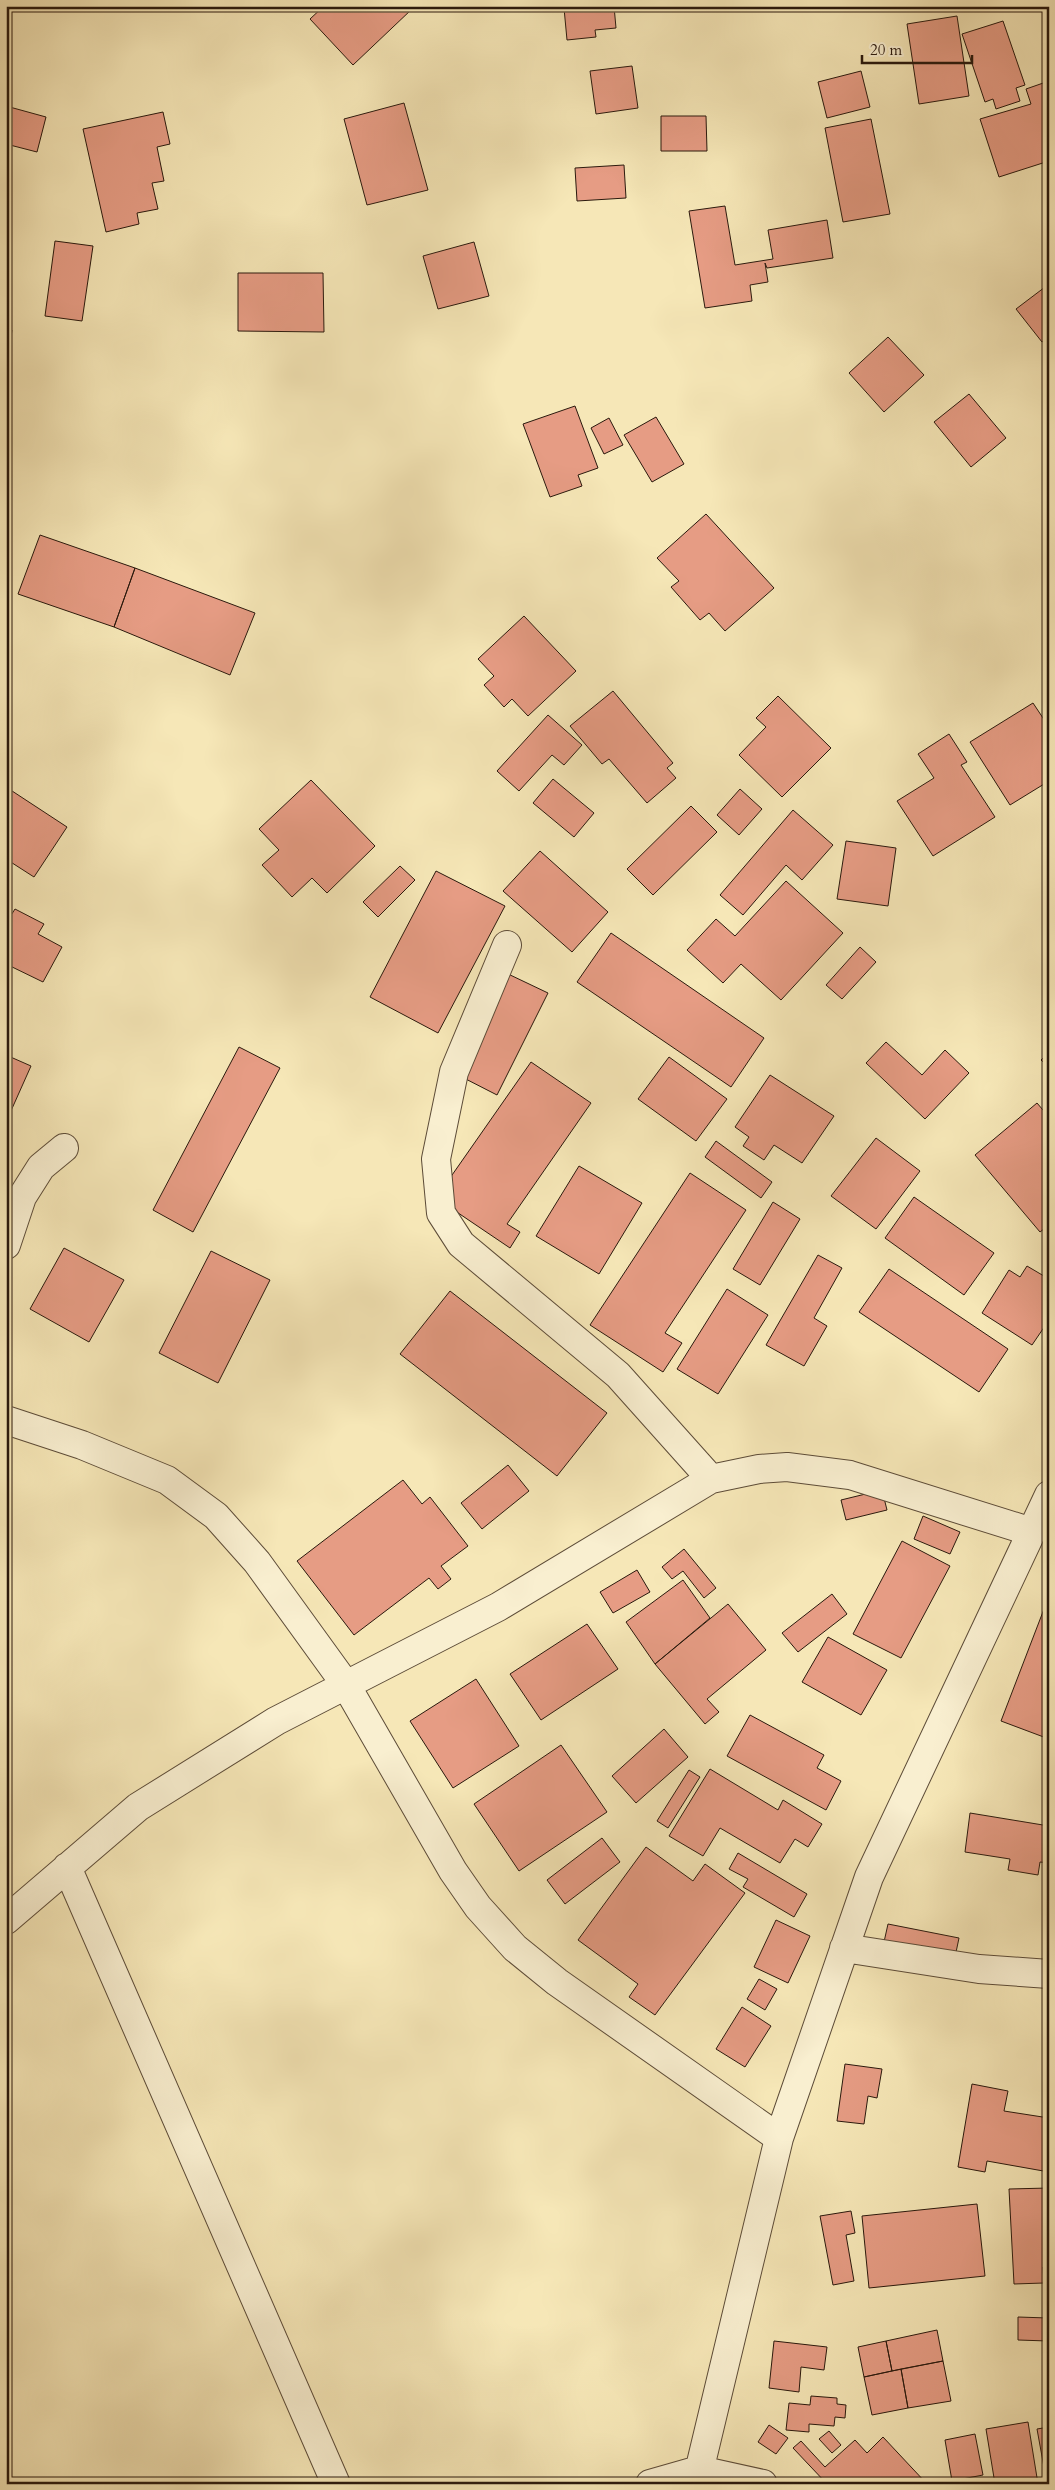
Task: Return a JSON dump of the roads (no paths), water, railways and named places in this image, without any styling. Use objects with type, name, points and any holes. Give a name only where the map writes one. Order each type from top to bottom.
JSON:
[{"type":"street","points":[[507,944],[454,1072],[436,1160],[440,1213],[460,1244],[618,1375],[711,1479]]},
{"type":"street","points":[[6,1245],[22,1198],[41,1167],[64,1148]]},
{"type":"street","points":[[6,1420],[82,1445],[167,1480],[216,1516],[257,1562],[346,1685],[452,1871],[478,1907],[515,1948],[557,1982],[779,2138]]},
{"type":"street","points":[[6,1920],[138,1807],[276,1721],[498,1607],[711,1479],[759,1469],[787,1467],[850,1476],[1032,1532]]},
{"type":"street","points":[[698,2477],[779,2138],[869,1877],[1049,1495]]},
{"type":"street","points":[[67,1867],[336,2484]]},
{"type":"street","points":[[844,1948],[979,1968],[1049,1974]]},
{"type":"street","points":[[650,2484],[698,2477],[763,2484]]}]
